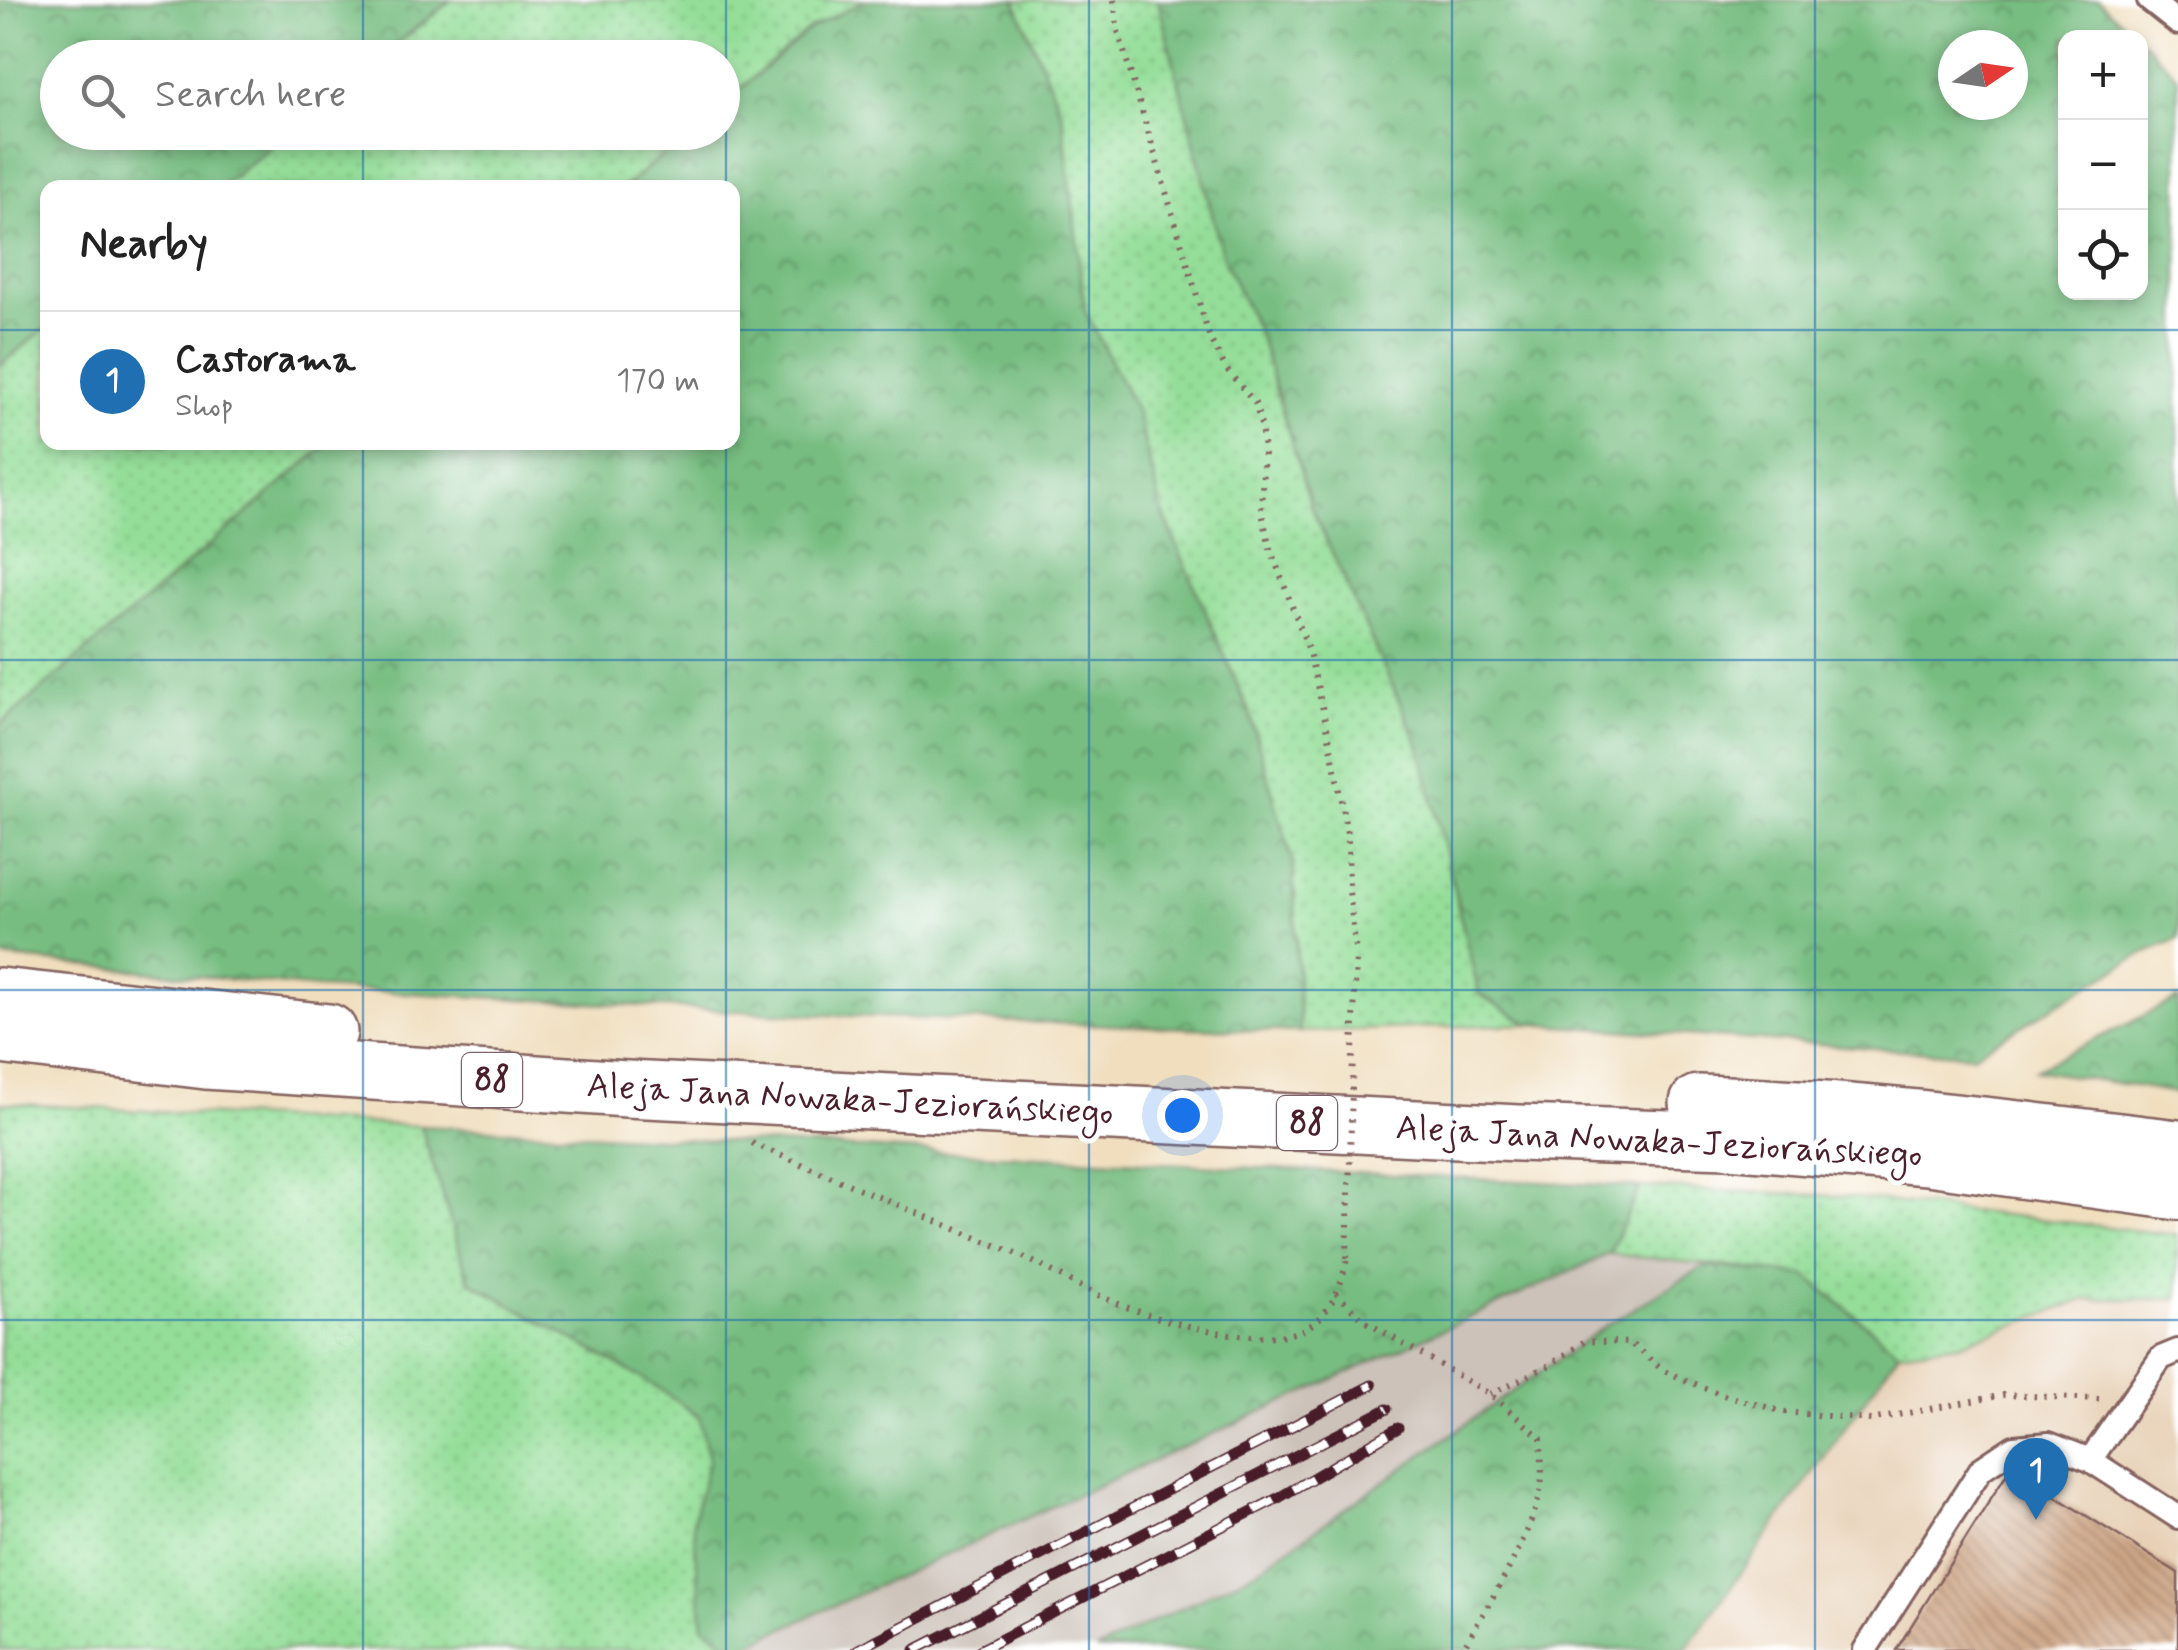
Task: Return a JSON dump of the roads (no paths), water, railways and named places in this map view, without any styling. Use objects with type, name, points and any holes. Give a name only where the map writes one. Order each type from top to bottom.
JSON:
[{"type":"main road","name":"Aleja Jana Nowaka-Jeziorańskiego","points":[[0,996],[236,1024],[496,1046],[1524,1097],[1773,1105],[2178,1148]]},
{"type":"main road","name":"Aleja Jana Nowaka-Jeziorańskiego","points":[[0,1036],[206,1061],[627,1089],[1728,1140],[1928,1157],[2178,1192]]},
{"type":"lane","points":[[2149,0],[2178,23]]},
{"type":"lane","points":[[2090,1460],[2161,1358],[2178,1351]]},
{"type":"lane","points":[[1865,1650],[1981,1469],[2014,1448],[2049,1444],[2090,1460],[2178,1517]]},
{"type":"railway","points":[[857,1650],[1372,1385]]},
{"type":"railway","points":[[915,1650],[1387,1409]]},
{"type":"railway","points":[[980,1650],[1280,1497],[1398,1428]]},
{"type":"place","name":"Castorama","points":[[2036,1520]]}]
